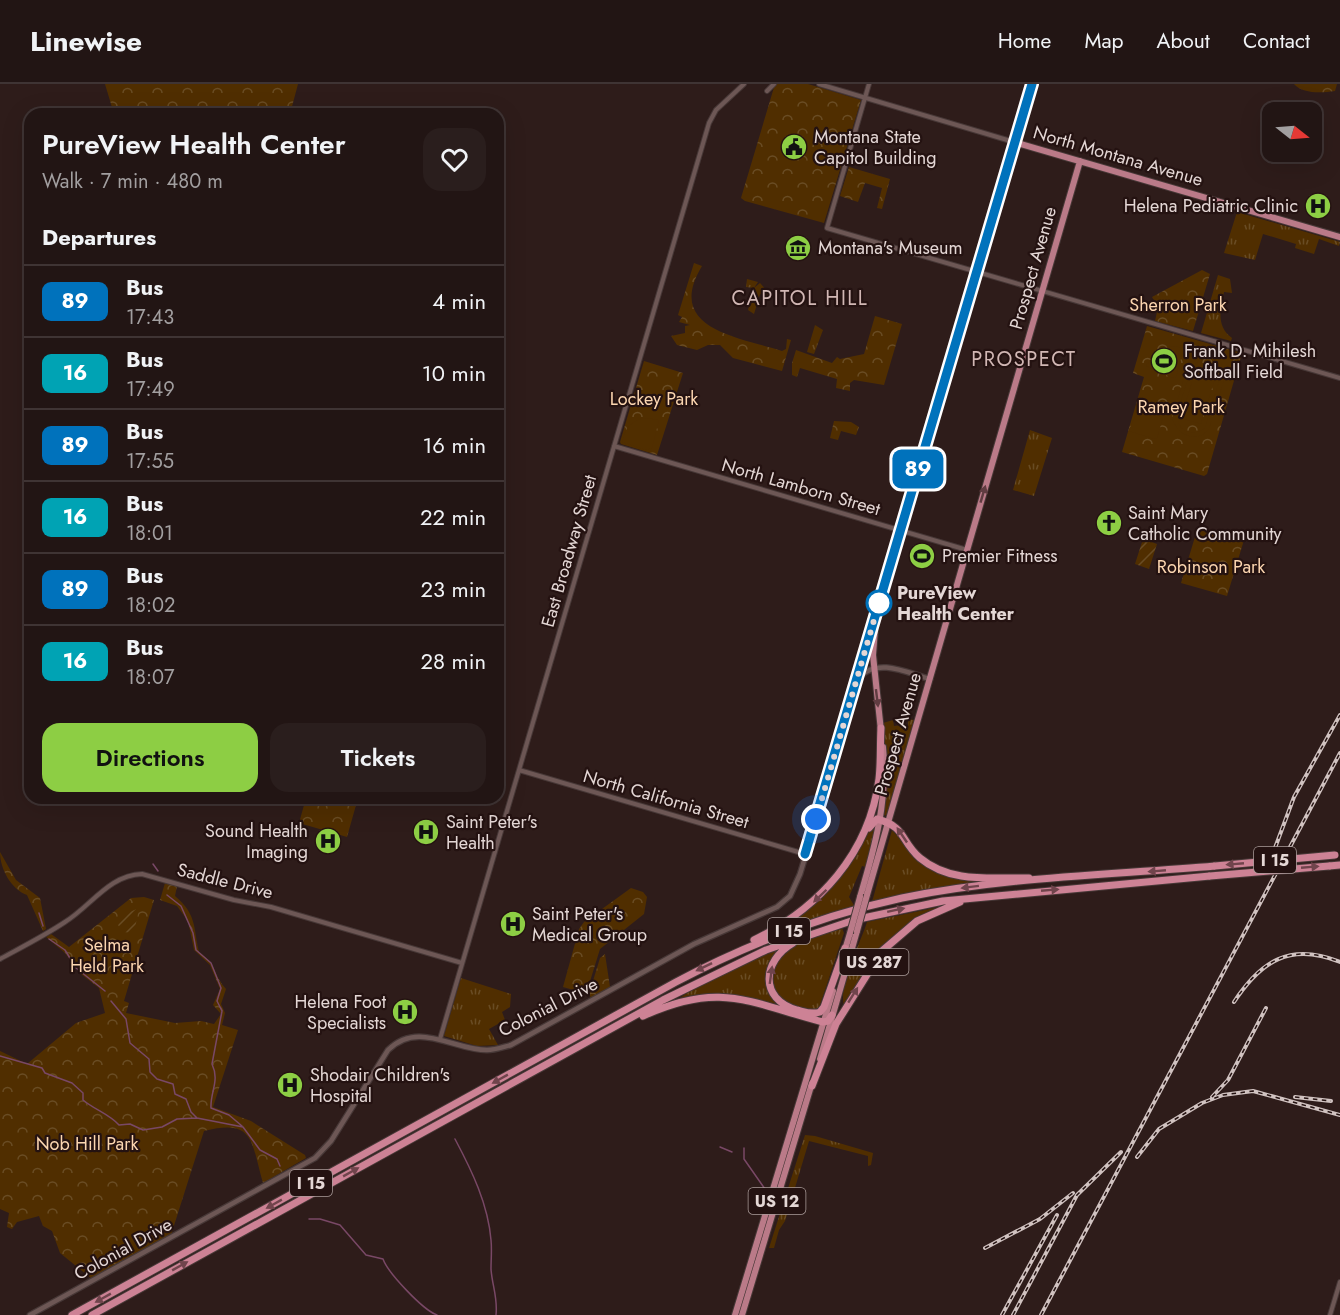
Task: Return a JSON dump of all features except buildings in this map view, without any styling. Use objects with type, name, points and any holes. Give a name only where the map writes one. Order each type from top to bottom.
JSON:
[{"type":"highway","name":"North Montana Avenue","points":[[1014,142],[1340,237]]},
{"type":"highway","name":"Prospect Avenue","points":[[885,822],[885,779],[873,636],[900,530],[1014,142]]},
{"type":"highway","name":"Prospect Avenue","points":[[742,1315],[812,1086],[853,932],[930,679],[1080,161]]},
{"type":"highway","points":[[842,871],[861,838],[875,799],[880,767],[881,728]]},
{"type":"highway","points":[[738,951],[804,910],[842,871],[872,823],[877,819],[897,827],[918,856],[944,872],[963,876],[1050,880]]},
{"type":"highway","name":"I 15","points":[[72,1315],[666,987],[738,951],[813,922],[890,901],[969,887],[1337,855]]},
{"type":"highway","name":"I 15","points":[[92,1315],[724,969],[831,927],[898,910],[992,895],[1340,865]]},
{"type":"highway","name":"US 287","points":[[812,1086],[838,1020],[890,942],[912,924],[935,911],[992,895]]},
{"type":"highway","points":[[831,927],[793,943],[779,954],[770,976],[775,997],[791,1008],[811,1013],[820,1012],[845,948]]},
{"type":"highway","name":"Prospect Avenue","points":[[735,1315],[845,948],[853,932]]},
{"type":"highway","points":[[608,1031],[678,1001],[709,995],[738,998],[824,1022],[832,1015]]},
{"type":"main road","points":[[1014,142],[1032,84]]},
{"type":"main road","points":[[853,695],[856,675],[878,610]]},
{"type":"main road","points":[[853,695],[860,676],[882,666],[930,679]]},
{"type":"main road","name":"Colonial Drive","points":[[30,1315],[315,1158],[333,1139],[393,1045],[414,1036],[440,1039],[487,1050],[511,1045],[694,944],[777,907],[790,896],[795,886],[853,695]]},
{"type":"street","name":"East Broadway Street","points":[[440,1039],[709,123],[717,110],[744,84]]},
{"type":"street","points":[[767,91],[774,84]]},
{"type":"street","name":"North Montana Avenue","points":[[819,84],[1014,142]]},
{"type":"street","points":[[869,84],[827,228],[1340,378]]},
{"type":"street","name":"North Lamborn Street","points":[[614,446],[967,550]]},
{"type":"street","name":"North California Street","points":[[519,770],[805,854]]},
{"type":"street","name":"Saddle Drive","points":[[0,959],[66,922],[116,880],[142,874],[234,900],[271,907],[462,963]]},
{"type":"street","points":[[1330,1315],[1340,1282]]},
{"type":"green space","points":[[105,84],[298,84],[292,108],[112,108]]},
{"type":"green space","points":[[775,84],[808,84],[861,100],[824,223],[741,198]]},
{"type":"green space","points":[[1294,84],[1337,84],[1335,91],[1318,92],[1302,90]]},
{"type":"green space","points":[[849,167],[890,179],[882,209],[877,208],[882,188],[865,183],[858,202],[840,196]]},
{"type":"green space","points":[[1237,212],[1340,242],[1339,246],[1319,239],[1314,254],[1295,248],[1296,244],[1263,234],[1255,260],[1224,253]]},
{"type":"green space","points":[[694,263],[702,266],[693,287],[692,304],[699,317],[711,327],[727,335],[782,351],[786,349],[787,339],[791,340],[782,371],[733,358],[720,345],[708,345],[697,350],[677,345],[671,336],[685,333],[685,326],[690,325],[679,322],[682,317],[678,315]]},
{"type":"green space","name":"Sherron Park","points":[[1202,270],[1210,274],[1193,331],[1155,321],[1158,307],[1152,297]]},
{"type":"green space","points":[[1218,275],[1230,279],[1232,293],[1224,292],[1220,317],[1223,328],[1232,338],[1231,341],[1201,333]]},
{"type":"green space","points":[[747,279],[758,282],[754,288],[746,287]]},
{"type":"green space","points":[[760,283],[773,298],[760,294],[754,314],[748,310],[754,288]]},
{"type":"green space","points":[[875,316],[902,324],[884,385],[854,380],[850,383],[850,391],[836,388],[837,379],[800,368],[797,377],[792,375],[792,363],[796,350],[832,363],[837,357],[840,359],[864,354]]},
{"type":"green space","points":[[815,325],[823,330],[814,354],[807,352]]},
{"type":"green space","name":"Ramey Park","points":[[1147,326],[1242,353],[1207,474],[1204,476],[1122,452],[1144,377],[1133,373]]},
{"type":"green space","name":"Frank D. Mihilesh Softball Field","points":[[1173,346],[1184,348],[1176,377],[1173,378],[1146,366],[1157,351]]},
{"type":"green space","points":[[1204,355],[1213,357],[1222,364],[1225,376],[1209,429],[1204,434],[1193,437],[1183,434],[1172,419],[1189,361],[1193,362]],"holes":[[[1209,358],[1219,365],[1220,378],[1205,428],[1196,432],[1183,430],[1178,417],[1192,370],[1199,360]]]},
{"type":"green space","name":"Lockey Park","points":[[644,361],[683,373],[657,455],[620,442]]},
{"type":"green space","points":[[1196,369],[1216,375],[1201,424],[1181,418]]},
{"type":"green space","points":[[1166,407],[1157,438],[1129,431],[1133,421],[1144,408]]},
{"type":"green space","points":[[646,418],[659,420],[652,448],[646,450],[622,442],[630,426]]},
{"type":"green space","points":[[834,421],[851,422],[859,427],[856,435],[841,431],[838,440],[830,438]]},
{"type":"green space","points":[[1030,430],[1052,438],[1034,496],[1013,490]]},
{"type":"green space","name":"Robinson Park","points":[[1198,527],[1244,540],[1227,596],[1181,583]]},
{"type":"green space","points":[[1143,539],[1157,544],[1149,569],[1135,564]]},
{"type":"green space","points":[[908,719],[914,720],[887,816],[884,815],[887,783],[883,723],[893,720],[894,726],[902,725],[905,729],[908,728]]},
{"type":"green space","points":[[304,804],[356,804],[347,837],[299,823]]},
{"type":"green space","points":[[870,828],[877,830],[866,867],[862,866],[849,897],[855,907],[791,927],[790,923],[815,903],[836,881]]},
{"type":"green space","points":[[892,830],[919,860],[976,882],[872,902]]},
{"type":"green space","points":[[0,852],[16,880],[40,898],[46,929],[43,931],[27,895],[16,888],[8,878],[2,865]]},
{"type":"green space","name":"Nob Hill Park","points":[[165,883],[177,886],[175,896],[191,915],[199,952],[209,961],[226,989],[221,1004],[225,1013],[222,1025],[238,1030],[213,1107],[251,1121],[305,1155],[306,1158],[263,1183],[253,1145],[242,1131],[221,1128],[204,1131],[171,1235],[92,1279],[60,1253],[52,1231],[43,1226],[39,1216],[17,1222],[12,1229],[7,1227],[9,1213],[0,1209],[0,1051],[27,1064],[76,1023],[105,1013],[99,988],[81,974],[65,953],[46,937],[51,934],[69,947],[131,898],[144,897],[154,900],[124,1001],[129,1003],[126,1013],[175,1023],[201,1021],[214,1024],[221,1014],[213,1005],[220,989],[210,965],[194,950],[188,921],[177,906],[160,900]]},
{"type":"green space","points":[[631,888],[643,892],[647,897],[644,914],[600,949],[587,991],[584,993],[563,987],[579,929],[584,922]]},
{"type":"green space","points":[[939,907],[908,925],[884,948],[844,1006],[843,997],[847,975],[867,922]]},
{"type":"green space","points":[[139,908],[134,933],[123,932],[118,925],[125,914]]},
{"type":"green space","points":[[842,928],[844,933],[819,1008],[797,1009],[788,1004],[774,987],[772,976],[775,965],[783,953],[795,944]]},
{"type":"green space","points":[[779,949],[769,971],[776,1000],[774,1005],[727,996],[704,995],[680,998],[702,982]]},
{"type":"green space","points":[[605,954],[610,987],[591,998],[589,994],[600,958]]},
{"type":"green space","points":[[461,978],[511,994],[510,1007],[502,1012],[505,1020],[489,1029],[498,1045],[477,1046],[444,1036]]},
{"type":"green space","points":[[805,1135],[873,1153],[871,1165],[868,1166],[868,1156],[809,1141],[785,1221],[779,1230],[774,1248],[769,1248]]},
{"type":"waterway","points":[[153,864],[158,871]]},
{"type":"waterway","points":[[167,895],[181,906],[193,933],[196,950],[211,963],[221,988],[217,1001],[222,1011],[212,1064],[215,1081],[211,1108],[229,1115],[242,1126]]},
{"type":"waterway","points":[[39,913],[43,926]]},
{"type":"waterway","points":[[49,939],[65,950],[76,968],[105,991]]},
{"type":"waterway","points":[[111,1001],[126,1019],[130,1043],[149,1059],[150,1072],[157,1079],[173,1084],[175,1094],[186,1099],[191,1112],[197,1118]]},
{"type":"waterway","points":[[0,1056],[42,1068],[45,1073],[72,1083],[83,1093],[83,1100],[119,1125],[130,1124],[143,1130],[162,1127],[177,1119],[197,1118],[243,1127],[260,1150],[277,1159],[280,1166]]},
{"type":"waterway","points":[[455,1139],[473,1176],[487,1214],[496,1315]]},
{"type":"waterway","points":[[720,1147],[732,1152]]},
{"type":"waterway","points":[[744,1148],[744,1159],[765,1189]]},
{"type":"waterway","points":[[309,1219],[320,1219],[340,1225],[366,1255],[383,1259],[407,1290],[423,1306],[437,1315]]},
{"type":"railway","points":[[1269,864],[1294,797],[1340,715]]},
{"type":"railway","points":[[1041,1315],[1340,753]]},
{"type":"railway","points":[[1234,1002],[1255,976],[1278,959],[1306,954],[1340,962]]},
{"type":"railway","points":[[1212,1097],[1228,1080],[1266,1008]]},
{"type":"railway","points":[[1137,1157],[1159,1129],[1202,1103],[1223,1095],[1253,1091],[1340,1115]]},
{"type":"railway","points":[[1295,1097],[1331,1101]]},
{"type":"railway","points":[[1013,1315],[1077,1195],[1121,1152]]},
{"type":"railway","points":[[985,1248],[1040,1219],[1073,1193]]},
{"type":"railway","points":[[1002,1315],[1057,1215]]},
{"type":"bus line","name":"89","points":[[805,854],[1032,84]]},
{"type":"place","name":"Montana State Capitol Building","points":[[794,147]]},
{"type":"place","name":"Helena Pediatric Clinic","points":[[1318,206]]},
{"type":"place","name":"Montana's Museum","points":[[798,248]]},
{"type":"place","name":"Frank D. Mihilesh Softball Field","points":[[1164,361]]},
{"type":"place","name":"Saint Mary Catholic Community","points":[[1109,523]]},
{"type":"place","name":"Premier Fitness","points":[[922,556]]},
{"type":"place","name":"PureView Health Center","points":[[879,603]]},
{"type":"place","name":"Saint Peter's Health","points":[[426,832]]},
{"type":"place","name":"Sound Health Imaging","points":[[328,841]]},
{"type":"place","name":"Saint Peter's Medical Group","points":[[513,924]]},
{"type":"place","name":"Helena Foot Specialists","points":[[405,1012]]},
{"type":"place","name":"Shodair Children's Hospital","points":[[290,1085]]},
{"type":"district","name":"CAPITOL HILL","points":[[800,298]]},
{"type":"district","name":"PROSPECT","points":[[1024,359]]},
{"type":"route","points":[[816,819],[853,695],[856,675],[879,603]]},
{"type":"park label","name":"Selma Held Park","points":[[107,955]]}]
